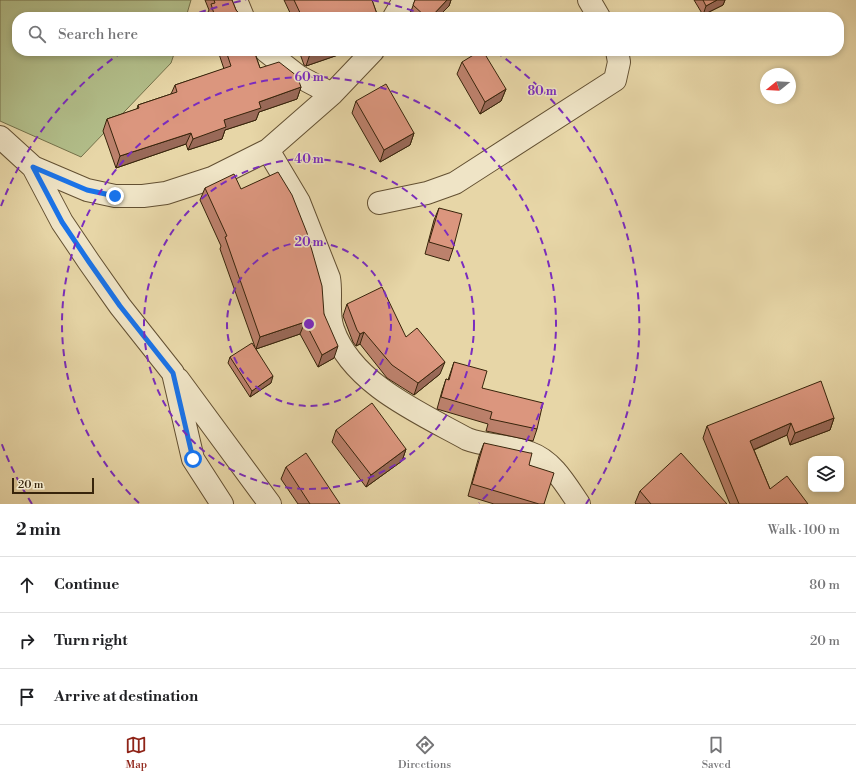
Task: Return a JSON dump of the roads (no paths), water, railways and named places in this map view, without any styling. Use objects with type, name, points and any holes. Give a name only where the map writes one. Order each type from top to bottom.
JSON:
[{"type":"street","points":[[236,0],[241,12]]},
{"type":"street","points":[[397,12],[404,0]]},
{"type":"street","points":[[589,0],[596,12]]},
{"type":"street","points":[[272,56],[298,76],[332,94]]},
{"type":"street","points":[[0,137],[33,167],[87,190],[103,194],[143,196],[166,193],[196,184],[268,150],[332,94],[367,56]]},
{"type":"street","points":[[379,203],[427,193],[462,178],[615,80],[619,62],[618,56]]},
{"type":"street","points":[[268,150],[299,202],[330,278],[332,291],[331,322],[340,344],[352,361],[386,393],[467,439],[488,445],[520,450],[536,456],[556,472],[579,504]]},
{"type":"street","points":[[33,167],[59,216],[120,306],[173,373],[270,504]]},
{"type":"street","points":[[173,373],[193,459],[222,504]]}]
